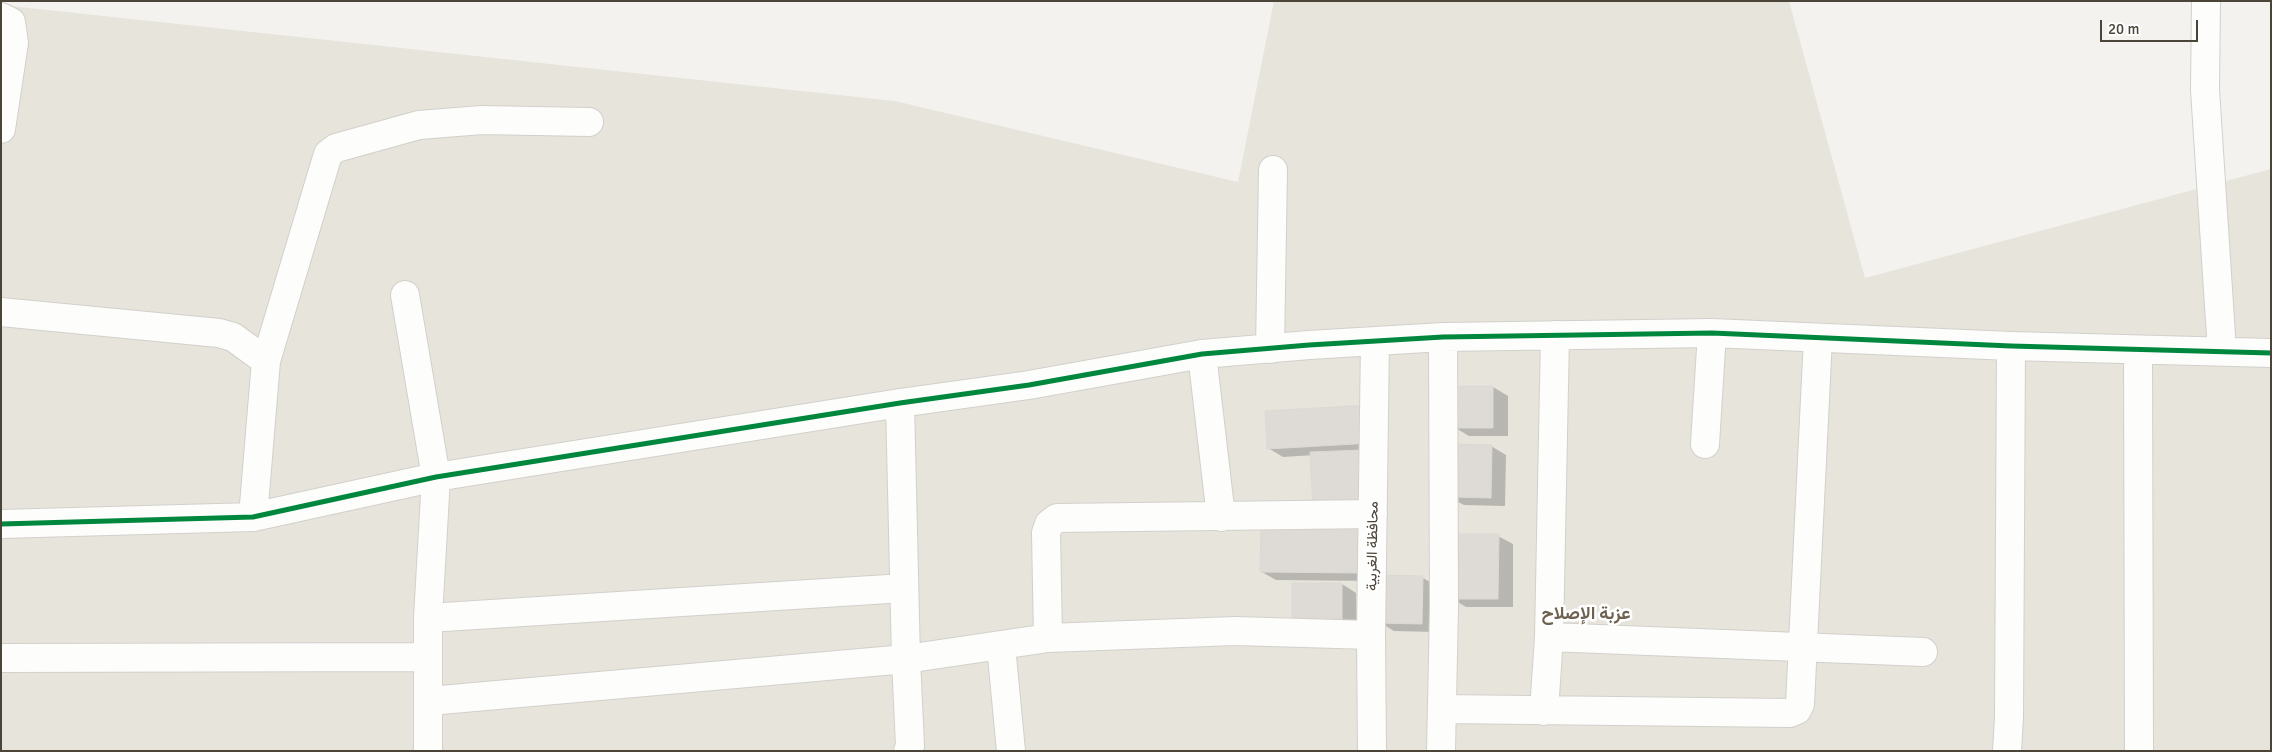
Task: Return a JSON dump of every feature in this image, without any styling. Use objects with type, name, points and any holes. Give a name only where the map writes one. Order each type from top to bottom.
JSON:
[{"type":"street","points":[[2206,1],[2205,90],[2222,351]]},
{"type":"street","points":[[1,16],[11,22],[14,43],[1,130]]},
{"type":"street","points":[[253,517],[266,361],[328,154],[336,148],[419,125],[482,120],[589,122]]},
{"type":"street","points":[[1270,349],[1273,170]]},
{"type":"street","points":[[405,295],[436,477],[428,618],[428,751]]},
{"type":"street","points":[[1,312],[219,333],[233,336],[266,361]]},
{"type":"street","points":[[1,524],[253,517],[436,477],[900,403],[1029,385],[1202,354],[1443,337],[1712,333],[2011,346],[2271,353]]},
{"type":"street","points":[[1705,444],[1712,333]]},
{"type":"street","points":[[1544,711],[1549,637],[1556,334]]},
{"type":"street","points":[[1441,751],[1443,337]]},
{"type":"street","points":[[1442,709],[1790,713],[1797,710],[1800,704],[1818,338]]},
{"type":"street","name":"محافظة الغربية","points":[[1372,751],[1371,635],[1375,341]]},
{"type":"street","points":[[2007,751],[2009,716],[2011,346]]},
{"type":"street","points":[[2138,350],[2139,751]]},
{"type":"street","points":[[1202,354],[1221,517]]},
{"type":"street","points":[[900,403],[910,746],[908,751]]},
{"type":"street","points":[[1048,638],[1046,533],[1049,524],[1057,518],[1373,514]]},
{"type":"street","points":[[428,618],[904,588]]},
{"type":"street","points":[[429,701],[906,659],[1048,638],[1235,631],[1371,635]]},
{"type":"street","points":[[1549,637],[1923,652]]},
{"type":"street","points":[[1001,646],[1011,751]]},
{"type":"street","points":[[1,658],[428,656]]},
{"type":"shaded area","points":[[1274,1],[1789,1],[1865,278],[2271,169],[2271,751],[1,751],[1,5],[895,101],[1238,182]]},
{"type":"building","points":[[1453,386],[1493,386],[1493,428],[1453,428]]},
{"type":"building","points":[[1370,405],[1373,443],[1267,449],[1265,411]]},
{"type":"building","points":[[1448,444],[1492,445],[1491,498],[1448,497]]},
{"type":"building","points":[[1362,450],[1365,506],[1313,508],[1310,452]]},
{"type":"building","points":[[1261,529],[1358,530],[1358,573],[1260,572]]},
{"type":"building","points":[[1450,534],[1499,534],[1498,599],[1450,599]]},
{"type":"building","points":[[1379,575],[1423,576],[1422,624],[1378,623]]},
{"type":"building","points":[[1292,583],[1342,583],[1342,631],[1292,631]]},
{"type":"cycle path","points":[[1,524],[253,517],[436,477],[900,403],[1029,385],[1202,354],[1309,345],[1443,337],[1712,333],[2011,346],[2271,353]]},
{"type":"district","name":"عزبة الإصلاح","points":[[1586,614]]}]
